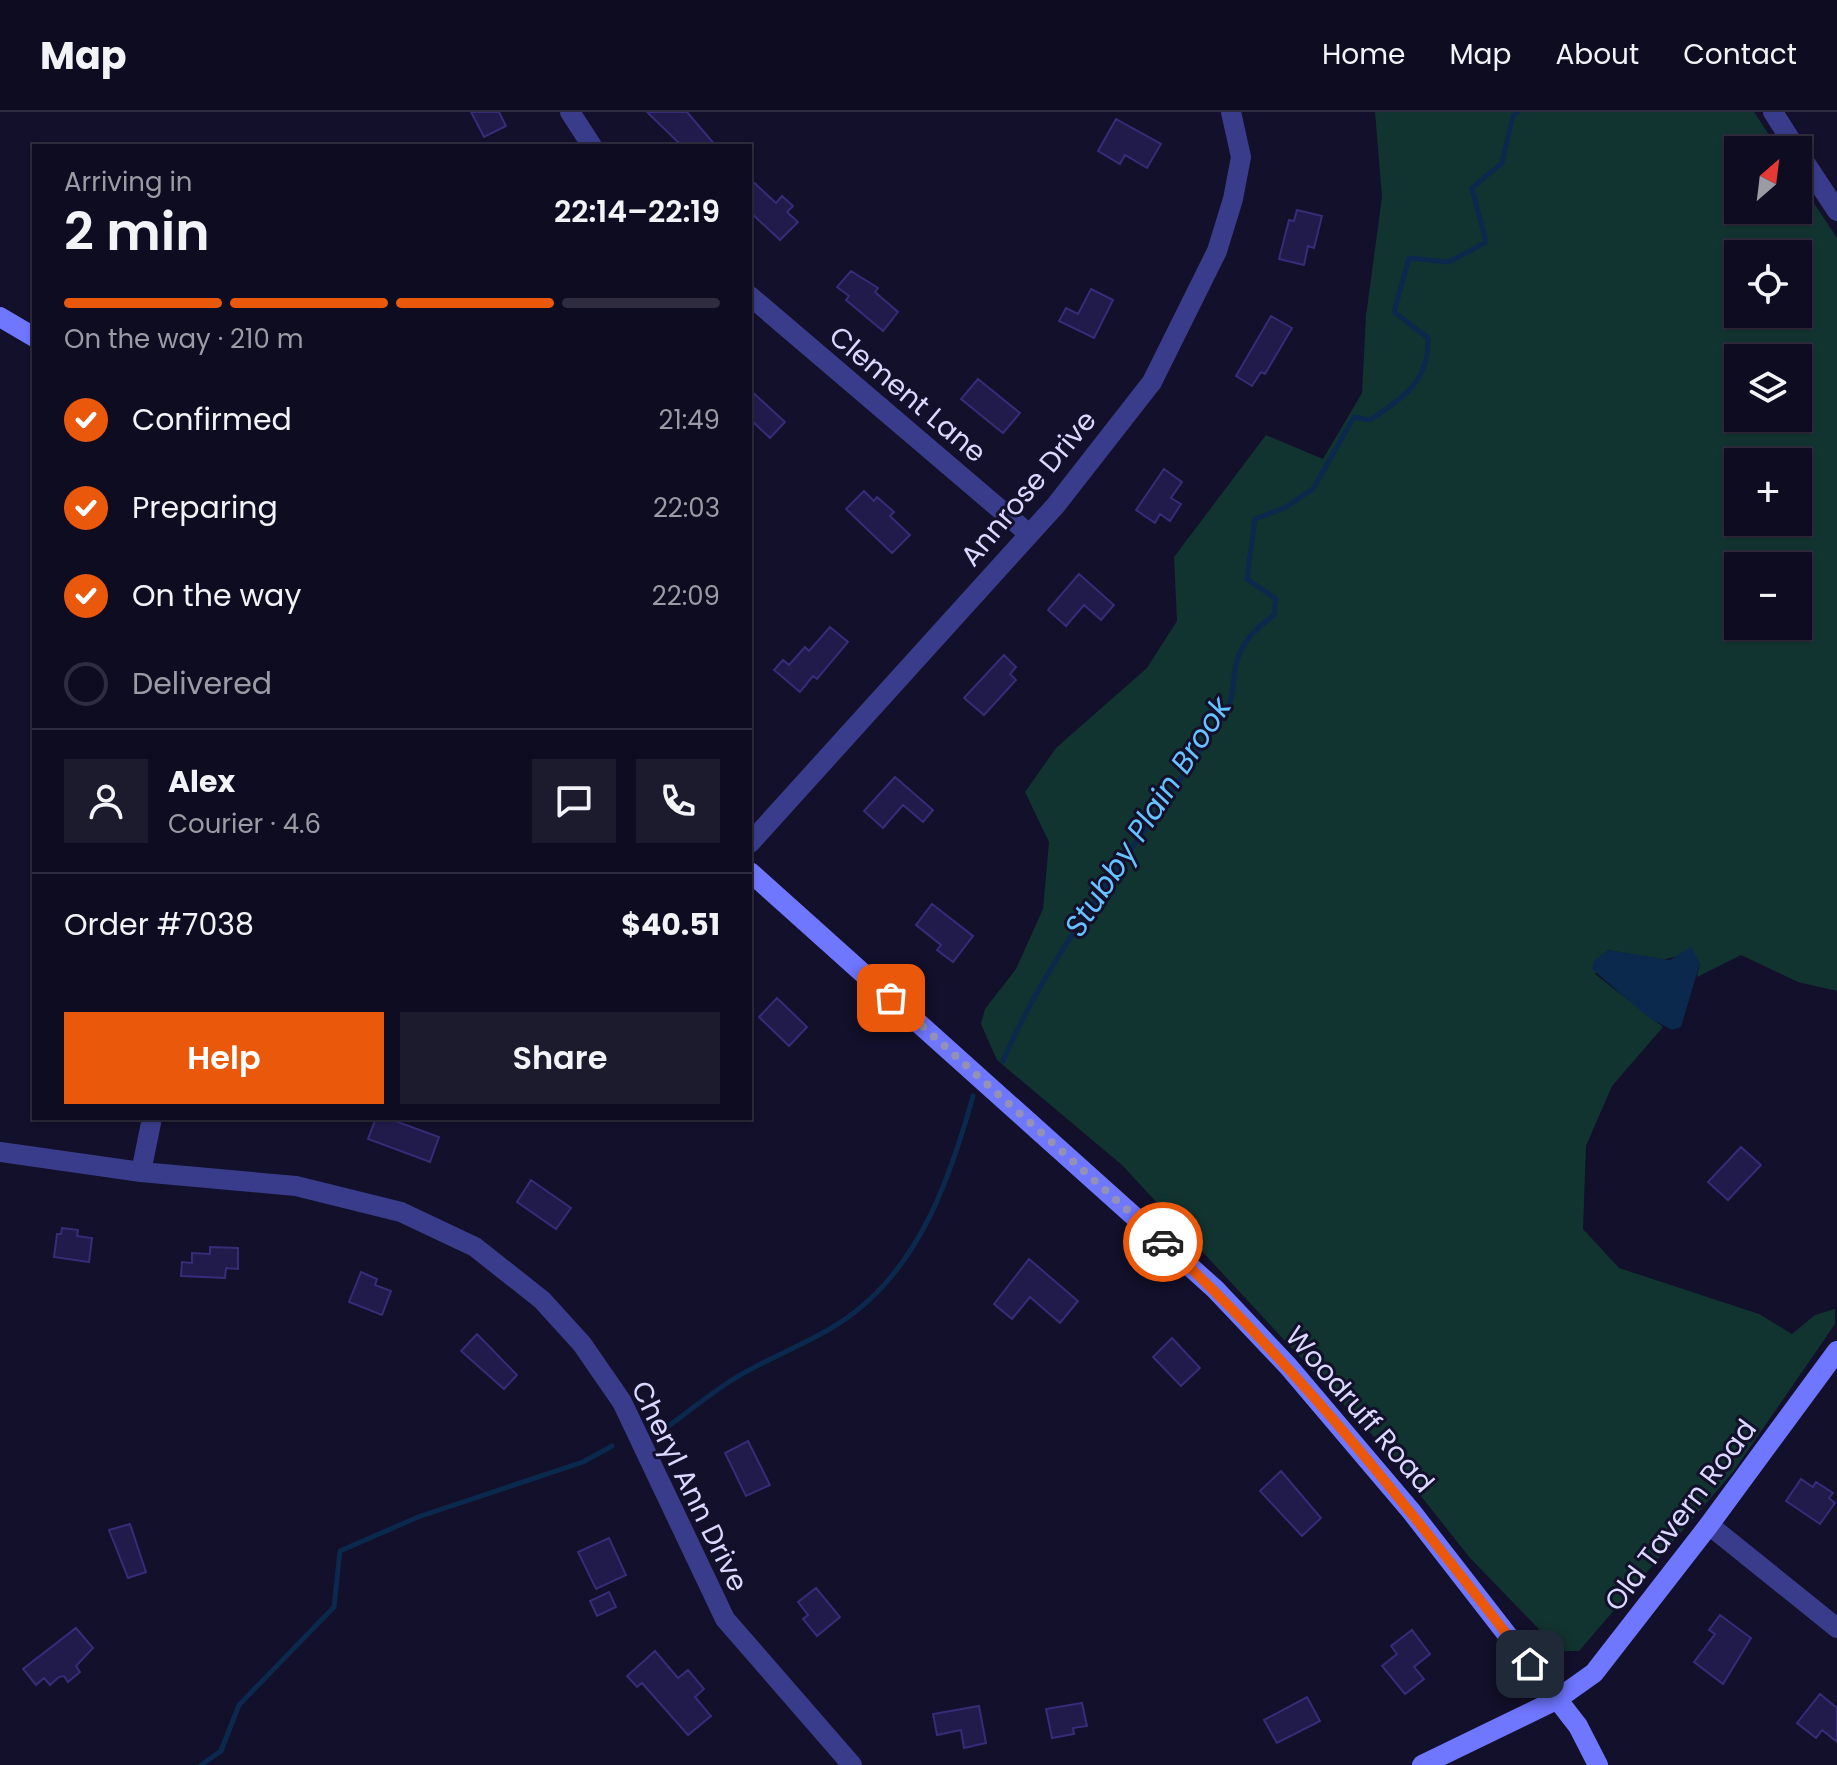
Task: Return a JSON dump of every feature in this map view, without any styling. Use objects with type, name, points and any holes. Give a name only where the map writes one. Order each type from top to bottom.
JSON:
[{"type":"street","points":[[570,112],[591,144]]},
{"type":"street","name":"Annrose Drive","points":[[752,841],[1029,534],[1152,382],[1217,251],[1239,172],[1240,143],[1231,112]]},
{"type":"street","points":[[1773,112],[1788,136]]},
{"type":"street","points":[[1812,174],[1837,211]]},
{"type":"street","name":"Clement Lane","points":[[752,298],[1029,534]]},
{"type":"street","points":[[0,317],[32,336]]},
{"type":"street","name":"Woodruff Road","points":[[752,874],[1215,1289],[1288,1366],[1411,1511],[1585,1736],[1598,1765]]},
{"type":"street","points":[[141,1172],[152,1120]]},
{"type":"street","name":"Cheryl Ann Drive","points":[[0,1152],[141,1172],[296,1186],[401,1212],[475,1247],[542,1300],[582,1344],[622,1402],[725,1619],[852,1765]]},
{"type":"street","name":"Old Tavern Road","points":[[1422,1765],[1556,1700],[1594,1673],[1709,1525],[1837,1351]]},
{"type":"street","points":[[1709,1525],[1837,1628]]},
{"type":"green space","points":[[1375,112],[1754,112],[1770,136],[1724,136],[1724,224],[1812,224],[1812,200],[1837,238],[1837,991],[1798,982],[1741,955],[1697,977],[1700,963],[1678,956],[1661,960],[1608,950],[1595,974],[1663,1027],[1612,1086],[1586,1146],[1583,1229],[1619,1268],[1759,1314],[1792,1334],[1815,1315],[1835,1309],[1835,1324],[1733,1472],[1579,1651],[1560,1651],[1470,1558],[1375,1438],[1122,1165],[997,1060],[981,1024],[985,1009],[1016,969],[1043,909],[1049,842],[1025,792],[1056,748],[1147,668],[1177,621],[1174,557],[1266,435],[1323,459],[1362,393],[1366,316],[1382,197]]},
{"type":"water","points":[[1691,947],[1700,963],[1681,1027],[1672,1030],[1648,1017],[1592,969],[1594,961],[1608,950],[1670,960]]},
{"type":"building","points":[[471,112],[499,112],[506,126],[484,137]]},
{"type":"building","points":[[647,112],[687,112],[714,144],[680,144]]},
{"type":"building","points":[[1116,119],[1161,144],[1147,168],[1125,155],[1120,164],[1098,151]]},
{"type":"building","points":[[752,181],[776,203],[782,196],[793,206],[787,212],[798,222],[780,240],[752,214]]},
{"type":"building","points":[[1297,210],[1322,216],[1314,248],[1308,246],[1304,265],[1279,259],[1289,220],[1294,221]]},
{"type":"building","points":[[851,271],[878,288],[875,292],[898,312],[883,331],[846,300],[849,296],[837,287]]},
{"type":"building","points":[[1091,289],[1113,300],[1094,338],[1059,321],[1066,308],[1078,314]]},
{"type":"building","points":[[1271,316],[1292,328],[1265,374],[1261,372],[1252,386],[1236,376]]},
{"type":"building","points":[[978,379],[1020,413],[1003,433],[961,399]]},
{"type":"building","points":[[752,392],[785,422],[770,438],[752,421]]},
{"type":"building","points":[[1164,469],[1182,482],[1171,498],[1181,504],[1170,521],[1160,514],[1155,523],[1136,510]]},
{"type":"building","points":[[864,491],[874,501],[877,497],[894,512],[890,516],[910,535],[892,553],[846,509]]},
{"type":"building","points":[[1079,574],[1114,605],[1101,620],[1084,605],[1066,626],[1048,610]]},
{"type":"building","points":[[830,627],[848,642],[817,679],[813,676],[800,692],[774,670],[783,660],[789,665],[805,647],[809,651]]},
{"type":"building","points":[[1004,655],[1016,667],[1010,674],[1016,680],[984,715],[964,698]]},
{"type":"building","points":[[895,777],[933,810],[923,822],[903,805],[883,828],[864,811]]},
{"type":"building","points":[[932,904],[973,936],[953,962],[937,950],[941,945],[916,925]]},
{"type":"building","points":[[777,998],[807,1027],[789,1046],[759,1017]]},
{"type":"building","points":[[375,1120],[395,1120],[439,1137],[430,1162],[368,1139]]},
{"type":"building","points":[[1741,1147],[1761,1165],[1728,1200],[1708,1182]]},
{"type":"building","points":[[531,1180],[571,1208],[556,1229],[517,1202]]},
{"type":"building","points":[[62,1228],[78,1230],[77,1236],[92,1238],[89,1262],[54,1257],[57,1234],[61,1234]]},
{"type":"building","points":[[210,1247],[238,1248],[238,1269],[226,1268],[225,1278],[181,1276],[182,1262],[192,1263],[192,1253],[210,1254]]},
{"type":"building","points":[[1029,1259],[1078,1301],[1060,1323],[1030,1297],[1012,1319],[994,1304]]},
{"type":"building","points":[[361,1272],[377,1279],[375,1285],[391,1291],[382,1315],[349,1302]]},
{"type":"building","points":[[477,1334],[517,1375],[504,1389],[461,1351]]},
{"type":"building","points":[[1172,1338],[1200,1368],[1181,1386],[1153,1357]]},
{"type":"building","points":[[748,1441],[770,1485],[746,1496],[725,1453]]},
{"type":"building","points":[[1281,1471],[1321,1518],[1302,1536],[1260,1491]]},
{"type":"building","points":[[1801,1479],[1813,1487],[1816,1482],[1833,1493],[1829,1498],[1835,1503],[1820,1524],[1786,1501]]},
{"type":"building","points":[[130,1524],[146,1572],[128,1578],[109,1530]]},
{"type":"building","points":[[609,1538],[626,1575],[596,1589],[578,1552]]},
{"type":"building","points":[[816,1588],[840,1617],[817,1636],[803,1619],[808,1615],[798,1602]]},
{"type":"building","points":[[609,1592],[616,1607],[597,1616],[590,1601]]},
{"type":"building","points":[[1720,1615],[1751,1638],[1723,1684],[1694,1662],[1715,1634],[1709,1630]]},
{"type":"building","points":[[76,1628],[93,1648],[76,1666],[80,1672],[68,1682],[64,1676],[50,1685],[44,1678],[36,1685],[23,1669]]},
{"type":"building","points":[[1412,1630],[1430,1654],[1414,1667],[1424,1679],[1405,1694],[1382,1666],[1397,1654],[1391,1646]]},
{"type":"building","points":[[655,1651],[678,1678],[688,1670],[704,1689],[695,1697],[711,1716],[688,1735],[642,1683],[637,1687],[627,1676]]},
{"type":"building","points":[[1820,1694],[1837,1708],[1837,1742],[1822,1730],[1816,1738],[1797,1723]]},
{"type":"building","points":[[1307,1697],[1320,1721],[1277,1743],[1264,1720]]},
{"type":"building","points":[[1082,1703],[1087,1726],[1073,1728],[1074,1734],[1052,1738],[1046,1709]]},
{"type":"building","points":[[979,1706],[986,1743],[964,1748],[961,1730],[937,1735],[933,1714]]},
{"type":"waterway","name":"Stubby Plain Brook","points":[[1003,1061],[1052,968],[1228,707],[1241,649],[1258,628],[1274,615],[1276,599],[1247,579],[1255,519],[1284,508],[1313,489],[1354,417],[1370,420],[1404,396],[1419,377],[1428,338],[1394,312],[1409,258],[1449,262],[1486,242],[1472,188],[1502,163],[1513,116],[1518,112]]},
{"type":"waterway","name":"Stubby Plain Brook","points":[[663,1430],[732,1380],[841,1322],[878,1291],[899,1267],[931,1214],[955,1156],[973,1096]]},
{"type":"waterway","name":"Stubby Plain Brook","points":[[201,1765],[221,1751],[239,1705],[334,1607],[340,1551],[418,1517],[583,1462],[612,1446]]},
{"type":"way so far","points":[[891,998],[1163,1242]]},
{"type":"route","points":[[1163,1242],[1215,1289],[1288,1366],[1411,1511],[1530,1664]]}]
